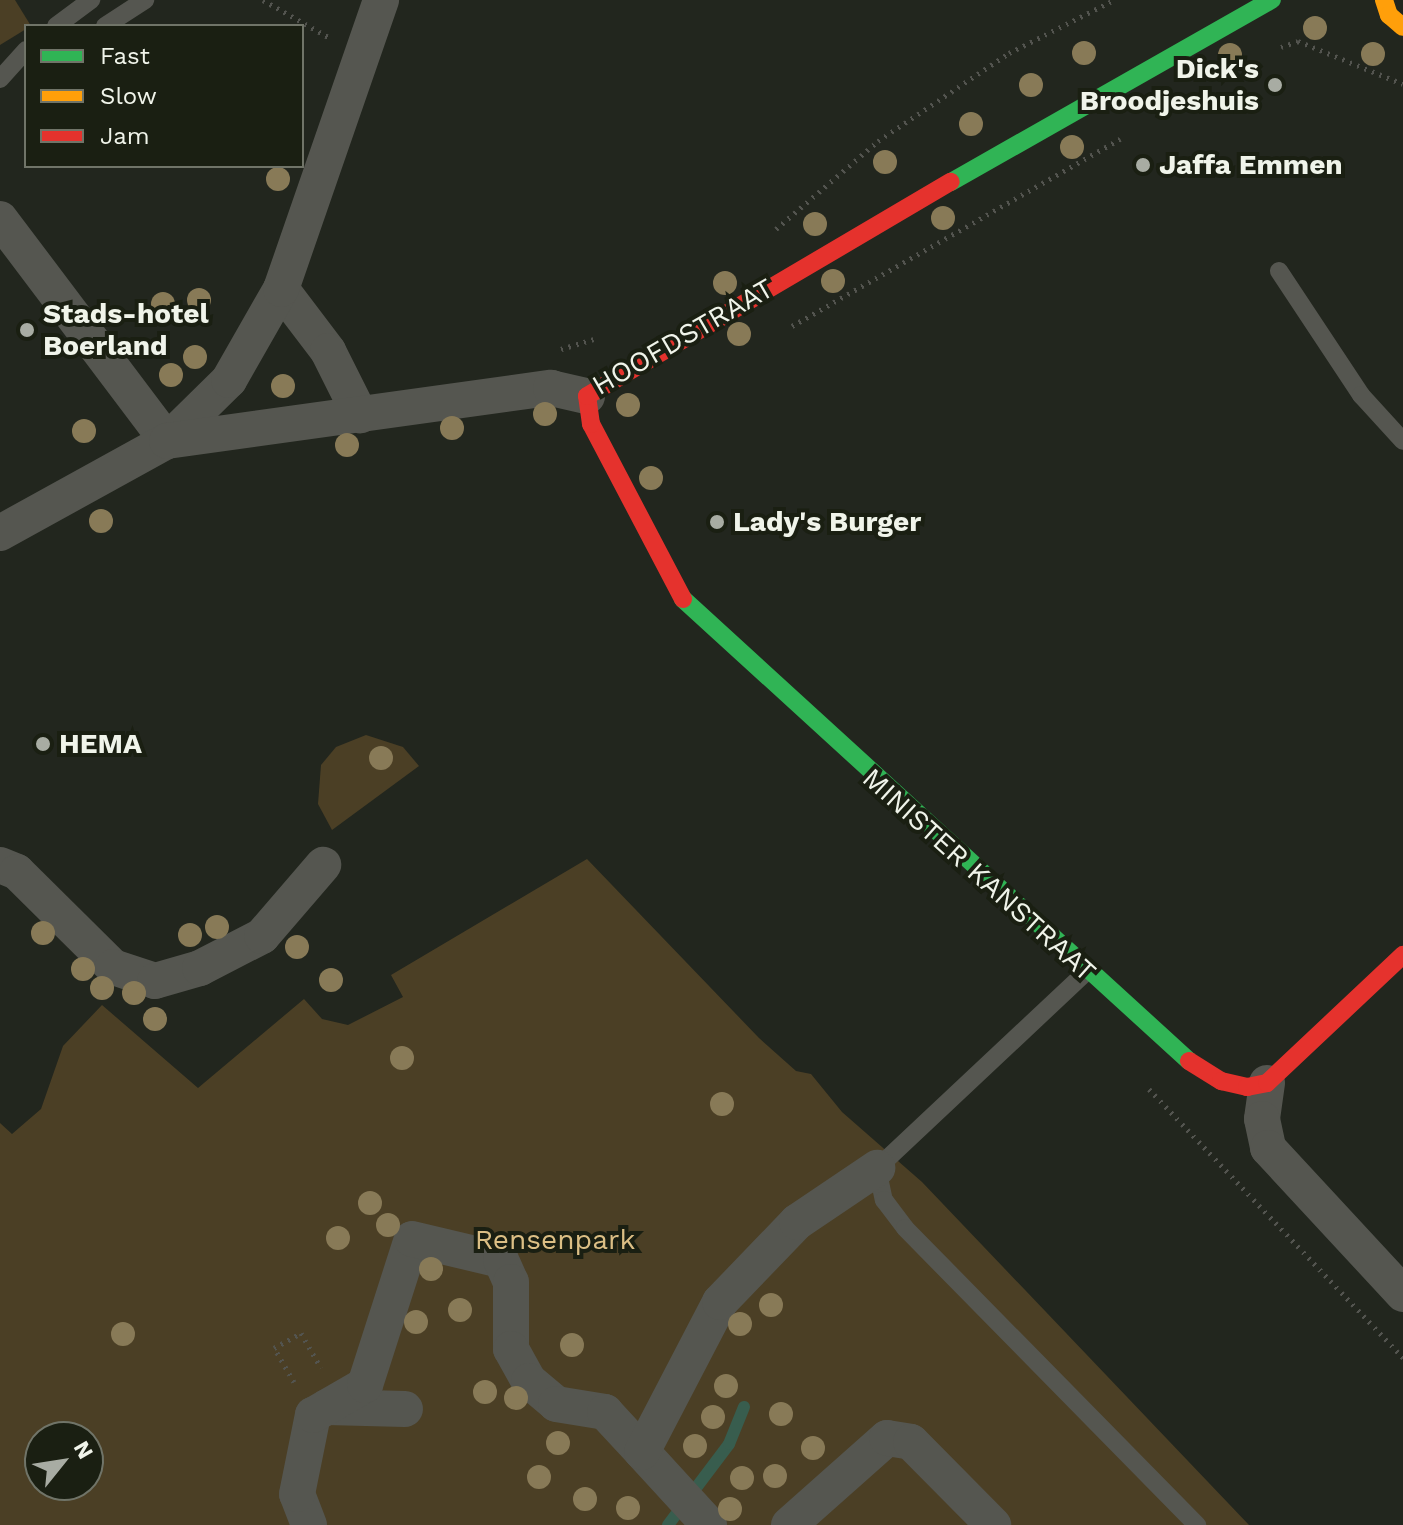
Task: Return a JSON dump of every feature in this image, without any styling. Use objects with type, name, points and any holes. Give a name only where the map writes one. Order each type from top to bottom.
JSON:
[{"type":"street","points":[[0,219],[167,441],[229,380],[281,289],[381,0]]},
{"type":"street","name":"HOOFDSTRAAT","points":[[0,533],[167,441],[541,389],[587,396],[826,252],[1272,0]]},
{"type":"street","points":[[1384,0],[1389,15],[1403,27]]},
{"type":"street","points":[[281,289],[328,351],[360,415]]},
{"type":"street","name":"MINISTER KANSTRAAT","points":[[587,396],[591,424],[688,608],[1177,1054],[1221,1081],[1247,1087],[1267,1083]]},
{"type":"street","points":[[0,865],[17,872],[113,967],[155,981],[200,968],[262,936],[323,865]]},
{"type":"street","points":[[1403,955],[1267,1083],[1262,1119],[1268,1148],[1403,1294]]},
{"type":"street","points":[[642,1452],[729,1291],[797,1222],[877,1168]]},
{"type":"street","points":[[309,1525],[297,1494],[326,1407],[365,1385],[412,1239],[460,1246],[501,1260],[511,1282],[511,1349],[529,1381],[556,1404],[605,1412],[706,1522]]},
{"type":"street","points":[[326,1407],[405,1409]]},
{"type":"street","points":[[789,1525],[887,1438],[911,1442],[993,1525]]},
{"type":"lane","points":[[108,24],[145,0]]},
{"type":"lane","points":[[59,24],[89,1]]},
{"type":"lane","points":[[12,74],[24,53]]},
{"type":"lane","points":[[1279,271],[1361,395],[1403,441]]},
{"type":"lane","points":[[1085,973],[877,1168],[884,1200],[905,1228],[1197,1525]]},
{"type":"path","points":[[263,0],[361,56]]},
{"type":"path","points":[[769,234],[878,141],[1009,53],[1114,0]]},
{"type":"path","points":[[1270,51],[1298,41],[1403,84]]},
{"type":"path","points":[[778,334],[1126,135]]},
{"type":"path","points":[[541,389],[536,354],[603,336]]},
{"type":"path","points":[[1140,1080],[1403,1358]]},
{"type":"path","points":[[301,1333],[326,1407],[274,1348],[301,1333]]},
{"type":"green space","points":[[0,0],[15,0],[30,24],[24,24],[24,30],[0,45]]},
{"type":"green space","points":[[366,735],[403,747],[419,766],[332,830],[318,804],[321,765],[336,747]]},
{"type":"green space","name":"Rensenpark","points":[[587,859],[759,1038],[796,1071],[811,1074],[842,1112],[922,1182],[1249,1525],[0,1525],[0,1123],[12,1134],[41,1109],[63,1046],[102,1005],[198,1088],[304,999],[322,1019],[348,1025],[403,997],[391,975]]},
{"type":"waterway","points":[[668,1525],[729,1444],[744,1407]]},
{"type":"traffic: fast","points":[[951,182],[1272,0]]},
{"type":"traffic: fast","points":[[683,599],[1189,1061]]},
{"type":"traffic: slow","points":[[1384,0],[1389,15],[1403,27]]},
{"type":"traffic: jam","points":[[683,599],[591,424],[587,396],[951,182]]},
{"type":"traffic: jam","points":[[1189,1061],[1221,1081],[1247,1087],[1267,1083],[1403,955]]},
{"type":"place","name":"Dick's Broodjeshuis","points":[[1275,85]]},
{"type":"place","name":"Jaffa Emmen","points":[[1143,165]]},
{"type":"place","name":"Stads-hotel Boerland","points":[[27,330]]},
{"type":"place","name":"Lady's Burger","points":[[717,522]]},
{"type":"place","name":"HEMA","points":[[43,744]]}]
